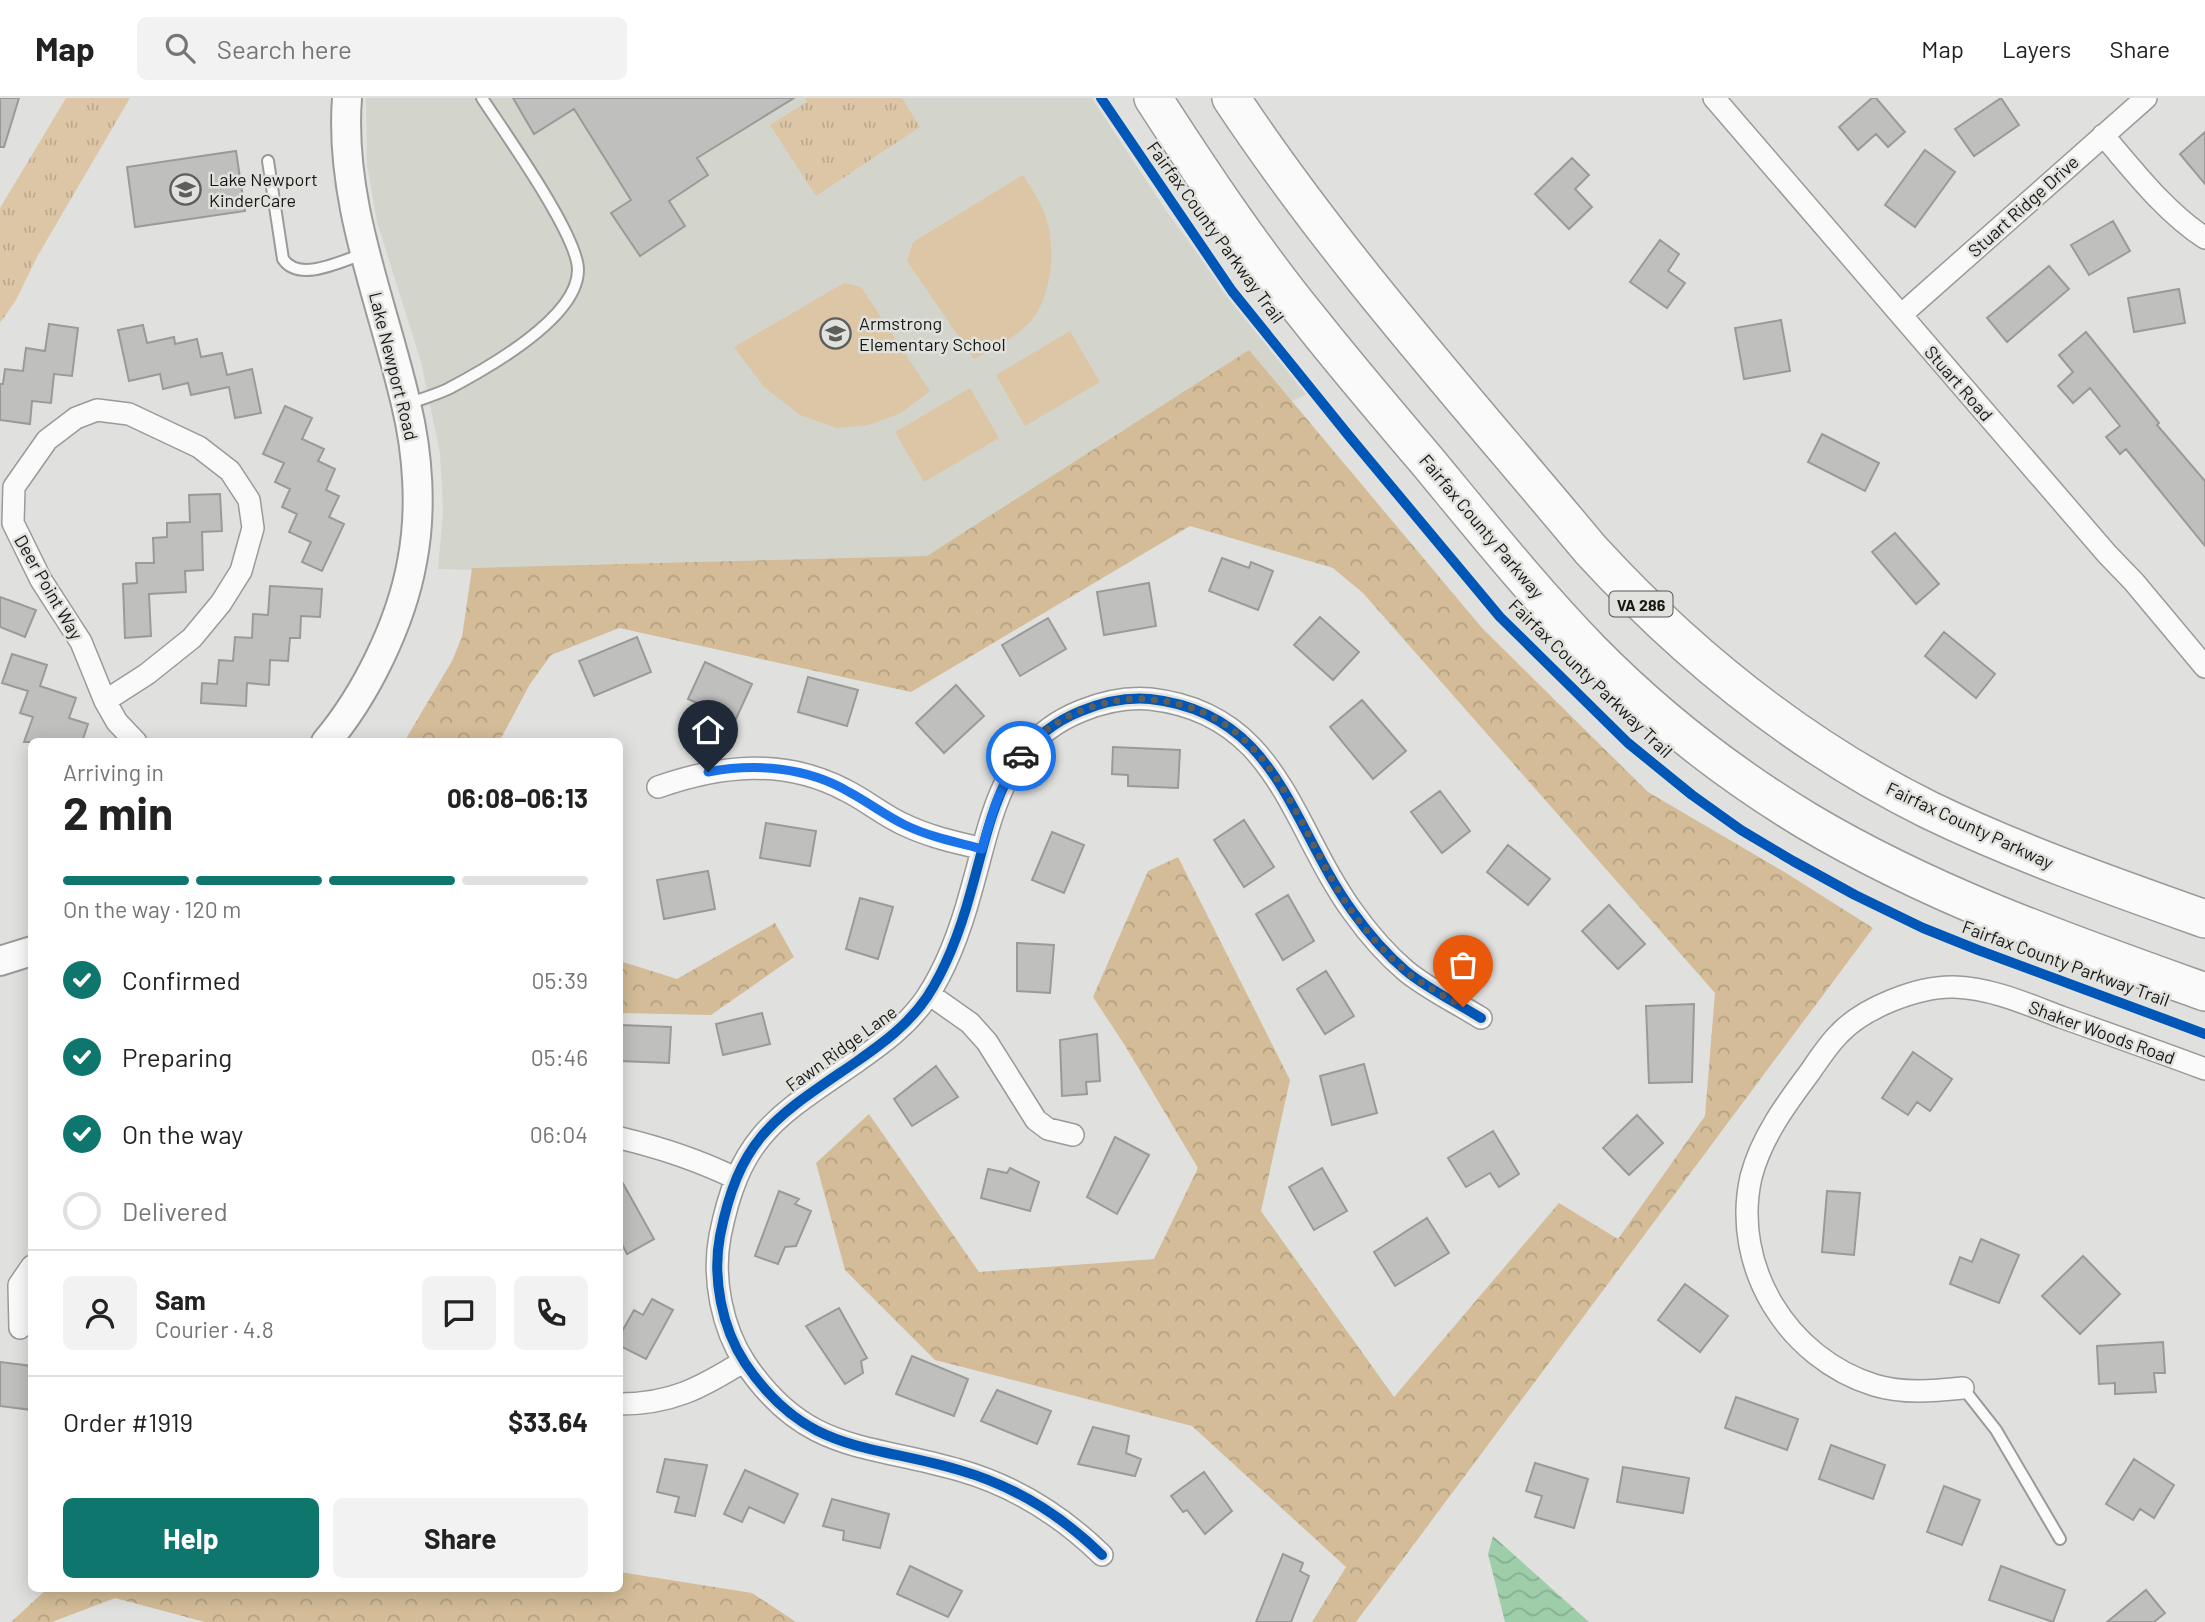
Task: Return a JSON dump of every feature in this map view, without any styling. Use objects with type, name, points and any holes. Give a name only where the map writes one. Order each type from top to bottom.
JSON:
[{"type":"highway","name":"Fairfax County Parkway","points":[[1153,98],[1225,206],[1308,318],[1551,608],[1606,666],[1654,709],[1741,777],[1806,820],[1883,863],[1936,890],[2007,920],[2205,992]]},
{"type":"highway","name":"Fairfax County Parkway","points":[[1231,98],[1310,211],[1384,306],[1590,549],[1626,588],[1694,653],[1776,717],[1865,774],[1927,809],[2029,854],[2205,919]]},
{"type":"street","name":"Lake Newport Road","points":[[329,738],[358,696],[383,649],[399,608],[412,563],[417,499],[414,453],[406,404],[353,203],[347,155],[347,98]]},
{"type":"street","name":"Stuart Road","points":[[1714,98],[1901,315],[2198,644],[2205,667]]},
{"type":"street","name":"Stuart Ridge Drive","points":[[1901,315],[2146,98]]},
{"type":"street","points":[[2103,135],[2171,212],[2205,238]]},
{"type":"street","name":"Deer Point Way","points":[[105,701],[147,674],[192,638],[221,603],[241,571],[253,528],[248,500],[230,471],[210,455],[199,447],[128,414],[97,410],[76,418],[47,440],[14,487],[13,523],[41,580],[81,642],[105,701],[117,722],[132,738]]},
{"type":"street","name":"Fawn Ridge Lane","points":[[1102,1555],[1076,1530],[1045,1507],[1003,1485],[960,1470],[850,1445],[795,1418],[771,1396],[744,1362],[727,1322],[718,1283],[718,1249],[726,1205],[748,1153],[764,1132],[787,1110],[891,1037],[912,1017],[929,994],[957,937],[996,799],[1008,773],[1025,750],[1046,731],[1070,715],[1098,704],[1126,699],[1173,702],[1200,711],[1227,725],[1249,743],[1268,765],[1351,910],[1377,942],[1408,973],[1481,1018]]},
{"type":"street","points":[[658,787],[725,769],[749,767],[791,770],[822,779],[846,790],[904,825],[933,837],[982,849]]},
{"type":"street","points":[[0,961],[28,952]]},
{"type":"street","name":"Shaker Woods Road","points":[[1963,1388],[1920,1391],[1876,1386],[1832,1366],[1803,1344],[1782,1320],[1766,1294],[1755,1267],[1748,1235],[1752,1176],[1765,1141],[1787,1103],[1839,1033],[1876,1006],[1905,995],[1953,987],[1999,995],[2205,1069]]},
{"type":"street","points":[[929,994],[970,1023],[987,1042],[1036,1120],[1048,1129],[1073,1135]]},
{"type":"street","points":[[623,1139],[696,1159],[736,1178]]},
{"type":"street","points":[[17,1327],[19,1284],[28,1272]]},
{"type":"street","points":[[623,1404],[656,1402],[682,1395],[706,1385],[744,1362]]},
{"type":"lane","points":[[406,404],[447,389],[519,346],[546,326],[567,303],[575,289],[579,270],[571,242],[482,98]]},
{"type":"lane","points":[[268,161],[286,265],[306,270],[366,253]]},
{"type":"lane","points":[[1963,1388],[1996,1430],[2060,1539]]},
{"type":"shaded area","name":"Armstrong Elementary School","points":[[366,98],[1092,98],[1167,212],[1236,305],[1309,393],[934,582],[438,569],[443,511],[440,453],[421,362],[377,222],[367,165]]},
{"type":"green space","points":[[66,98],[130,98],[37,257],[16,300],[0,323],[0,208]]},
{"type":"green space","points":[[805,98],[902,98],[920,127],[816,196],[770,125],[807,102]]},
{"type":"green space","points":[[1023,175],[1040,202],[1048,225],[1051,255],[1047,286],[1043,301],[1028,324],[1009,339],[974,359],[907,261],[913,242]]},
{"type":"green space","points":[[844,283],[861,287],[930,391],[901,413],[869,425],[836,428],[800,415],[764,387],[734,347]]},
{"type":"green space","points":[[1070,331],[1100,382],[1025,426],[996,375]]},
{"type":"green space","points":[[1249,350],[1482,628],[1648,792],[1873,928],[1356,1622],[1312,1622],[1346,1567],[1192,1426],[935,1360],[845,1270],[816,1163],[869,1114],[979,1272],[1154,1259],[1198,1168],[1093,997],[1148,871],[1178,857],[1290,1080],[1261,1211],[1394,1397],[1559,1203],[1618,1239],[1705,1116],[1715,993],[1363,593],[1333,568],[1190,526],[911,692],[619,628],[551,655],[530,684],[501,738],[406,738],[452,661],[462,637],[472,568],[927,556]]},
{"type":"green space","points":[[970,388],[999,438],[924,482],[895,432]]},
{"type":"green space","points":[[775,923],[794,957],[711,1015],[623,1013],[623,962],[677,979]]},
{"type":"green space","points":[[623,1572],[752,1593],[796,1622],[205,1622],[115,1598],[52,1622],[11,1622],[44,1592],[623,1592]]},
{"type":"water","points":[[1493,1536],[1589,1622],[1505,1622],[1488,1554]]},
{"type":"building","points":[[0,98],[19,98],[4,147],[0,147]]},
{"type":"building","points":[[513,98],[794,98],[697,158],[708,175],[669,201],[685,226],[640,256],[611,213],[631,200],[574,109],[534,134]]},
{"type":"building","points":[[1872,98],[1876,98],[1905,132],[1888,147],[1876,134],[1858,150],[1839,127]]},
{"type":"building","points":[[2001,98],[2019,125],[1974,156],[1955,129]]},
{"type":"building","points":[[2205,132],[2205,184],[2180,154]]},
{"type":"building","points":[[1925,150],[1955,172],[1915,227],[1885,205]]},
{"type":"building","name":"Lake Newport KinderCare","points":[[236,151],[245,211],[135,227],[127,167]]},
{"type":"building","points":[[1572,158],[1589,175],[1575,189],[1592,207],[1569,229],[1535,194]]},
{"type":"building","points":[[2113,221],[2130,251],[2089,275],[2071,245]]},
{"type":"building","points":[[1660,240],[1679,254],[1668,271],[1685,283],[1667,308],[1630,282]]},
{"type":"building","points":[[2049,266],[2069,289],[2007,342],[1987,318]]},
{"type":"building","points":[[2179,289],[2185,323],[2134,332],[2128,298]]},
{"type":"building","points":[[1781,320],[1790,371],[1744,379],[1735,328]]},
{"type":"building","points":[[49,324],[78,328],[72,376],[54,374],[51,403],[32,401],[30,424],[0,420],[0,384],[3,384],[5,369],[23,371],[26,348],[45,351]]},
{"type":"building","points":[[143,325],[147,343],[174,337],[175,344],[197,339],[201,357],[222,353],[227,375],[252,369],[261,413],[235,418],[229,387],[191,395],[188,383],[163,389],[160,374],[129,381],[118,330]]},
{"type":"building","points":[[2086,332],[2159,423],[2157,425],[2205,481],[2205,546],[2126,449],[2120,454],[2106,437],[2120,426],[2090,388],[2073,403],[2058,386],[2073,372],[2059,355]]},
{"type":"building","points":[[285,406],[312,418],[302,439],[324,449],[318,461],[335,469],[326,490],[339,496],[329,517],[344,524],[322,571],[302,562],[311,542],[289,532],[297,514],[282,507],[290,489],[275,482],[284,463],[263,454]]},
{"type":"building","points":[[1822,434],[1879,463],[1865,491],[1808,462]]},
{"type":"building","points":[[220,494],[222,531],[202,532],[203,570],[185,571],[186,592],[149,594],[151,636],[125,638],[123,584],[137,583],[136,563],[154,563],[153,538],[167,537],[167,523],[190,522],[189,495]]},
{"type":"building","points":[[1895,533],[1939,584],[1916,604],[1872,552]]},
{"type":"building","points":[[1222,558],[1249,568],[1251,562],[1273,571],[1258,610],[1209,591]]},
{"type":"building","points":[[1149,583],[1156,626],[1104,635],[1097,592]]},
{"type":"building","points":[[270,586],[322,589],[320,617],[301,616],[300,638],[290,638],[288,661],[270,660],[269,685],[247,683],[246,706],[201,703],[202,683],[217,684],[219,660],[233,661],[235,637],[252,638],[253,614],[268,615]]},
{"type":"building","points":[[0,597],[36,610],[25,637],[0,627]]},
{"type":"building","points":[[1320,617],[1359,652],[1333,680],[1294,645]]},
{"type":"building","points":[[1048,618],[1066,649],[1020,676],[1002,645]]},
{"type":"building","points":[[1944,632],[1995,674],[1976,698],[1925,656]]},
{"type":"building","points":[[637,637],[651,672],[594,696],[579,661]]},
{"type":"building","points":[[12,654],[47,665],[40,686],[76,698],[69,718],[88,724],[83,738],[28,738],[28,742],[24,742],[33,717],[20,713],[28,691],[2,683]]},
{"type":"building","points":[[705,662],[752,684],[735,721],[688,699]]},
{"type":"building","points":[[808,677],[858,690],[847,726],[798,712]]},
{"type":"building","points":[[956,685],[984,716],[944,753],[916,723]]},
{"type":"building","points":[[1362,700],[1406,751],[1373,779],[1330,727]]},
{"type":"building","points":[[1113,747],[1180,750],[1178,788],[1128,786],[1128,775],[1112,774]]},
{"type":"building","points":[[1440,791],[1470,831],[1442,853],[1411,812]]},
{"type":"building","points":[[1244,820],[1274,867],[1244,887],[1214,840]]},
{"type":"building","points":[[766,823],[816,831],[810,866],[760,858]]},
{"type":"building","points":[[1052,832],[1084,845],[1064,893],[1032,880]]},
{"type":"building","points":[[1508,845],[1550,879],[1528,905],[1487,872]]},
{"type":"building","points":[[708,871],[715,909],[664,919],[657,880]]},
{"type":"building","points":[[1288,895],[1314,941],[1283,960],[1256,914]]},
{"type":"building","points":[[860,898],[893,907],[878,959],[846,949]]},
{"type":"building","points":[[1609,905],[1645,944],[1618,969],[1582,931]]},
{"type":"building","points":[[1017,943],[1054,945],[1050,993],[1017,991]]},
{"type":"building","points":[[1326,971],[1354,1016],[1325,1034],[1297,989]]},
{"type":"building","points":[[1694,1004],[1692,1082],[1649,1083],[1646,1006]]},
{"type":"building","points":[[762,1013],[770,1044],[723,1055],[716,1024]]},
{"type":"building","points":[[623,1025],[671,1027],[669,1063],[623,1061]]},
{"type":"building","points":[[1097,1034],[1100,1081],[1086,1082],[1087,1094],[1062,1096],[1060,1040]]},
{"type":"building","points":[[1913,1052],[1952,1079],[1930,1111],[1917,1102],[1908,1115],[1882,1098]]},
{"type":"building","points":[[1364,1064],[1377,1113],[1332,1125],[1320,1076]]},
{"type":"building","points":[[936,1066],[958,1097],[912,1126],[894,1099]]},
{"type":"building","points":[[1637,1115],[1663,1143],[1629,1175],[1603,1148]]},
{"type":"building","points":[[1493,1131],[1519,1174],[1499,1187],[1490,1173],[1466,1187],[1448,1158]]},
{"type":"building","points":[[1115,1137],[1149,1155],[1117,1214],[1087,1197]]},
{"type":"building","points":[[1010,1168],[1039,1182],[1030,1211],[981,1198],[988,1169],[1007,1173]]},
{"type":"building","points":[[1322,1168],[1347,1211],[1314,1230],[1289,1187]]},
{"type":"building","points":[[623,1183],[654,1239],[627,1254],[623,1246]]},
{"type":"building","points":[[779,1191],[799,1199],[795,1204],[811,1211],[796,1246],[785,1247],[778,1264],[755,1256]]},
{"type":"building","points":[[1827,1191],[1860,1193],[1854,1255],[1822,1252]]},
{"type":"building","points":[[1427,1218],[1449,1253],[1395,1286],[1374,1252]]},
{"type":"building","points":[[1981,1239],[2019,1255],[1999,1303],[1950,1284],[1960,1257],[1972,1262]]},
{"type":"building","points":[[2083,1256],[2120,1294],[2080,1334],[2042,1296]]},
{"type":"building","points":[[1685,1284],[1728,1316],[1700,1352],[1658,1320]]},
{"type":"building","points":[[652,1299],[673,1310],[646,1359],[623,1348],[623,1330],[634,1310],[643,1315]]},
{"type":"building","points":[[839,1308],[867,1358],[861,1361],[863,1373],[845,1384],[806,1326]]},
{"type":"building","points":[[2163,1342],[2165,1373],[2154,1373],[2156,1392],[2115,1394],[2115,1383],[2099,1384],[2097,1346]]},
{"type":"building","points":[[912,1356],[968,1379],[954,1416],[896,1394]]},
{"type":"building","points":[[0,1362],[28,1366],[28,1410],[0,1406]]},
{"type":"building","points":[[997,1390],[1051,1411],[1037,1444],[981,1421]]},
{"type":"building","points":[[1736,1397],[1798,1419],[1787,1450],[1725,1428]]},
{"type":"building","points":[[1093,1427],[1129,1436],[1126,1453],[1141,1459],[1135,1476],[1078,1464]]},
{"type":"building","points":[[1831,1445],[1885,1465],[1873,1499],[1819,1479]]},
{"type":"building","points":[[665,1459],[707,1465],[695,1516],[675,1512],[679,1497],[657,1492]]},
{"type":"building","points":[[2134,1459],[2174,1485],[2154,1518],[2140,1509],[2133,1520],[2106,1504]]},
{"type":"building","points":[[1535,1463],[1588,1479],[1574,1528],[1535,1517],[1542,1496],[1526,1491]]},
{"type":"building","points":[[1623,1467],[1689,1478],[1683,1513],[1617,1502]]},
{"type":"building","points":[[745,1470],[798,1494],[784,1523],[749,1507],[742,1522],[724,1514]]},
{"type":"building","points":[[1204,1472],[1232,1511],[1205,1534],[1187,1510],[1183,1512],[1171,1496]]},
{"type":"building","points":[[1944,1486],[1980,1500],[1962,1545],[1927,1532]]},
{"type":"building","points":[[832,1499],[889,1514],[880,1548],[843,1540],[844,1531],[823,1526]]},
{"type":"building","points":[[1283,1554],[1303,1563],[1300,1571],[1309,1576],[1291,1622],[1256,1622]]},
{"type":"building","points":[[910,1566],[962,1591],[948,1617],[897,1594]]},
{"type":"building","points":[[2001,1566],[2065,1590],[2053,1622],[1989,1600]]},
{"type":"building","points":[[2146,1590],[2165,1613],[2154,1622],[2107,1622]]},
{"type":"cycle path","name":"Fairfax County Parkway Trail","points":[[1101,98],[1232,291],[1349,436],[1500,617],[1628,743],[1692,795],[1741,830],[1855,895],[1923,928],[1978,950],[2205,1034]]},
{"type":"cycle path","points":[[1102,1555],[1054,1515],[999,1484],[959,1470],[840,1440],[815,1430],[791,1414],[768,1393],[737,1349],[725,1319],[718,1285],[718,1252],[728,1202],[738,1174],[751,1151],[783,1115],[894,1033],[920,1007],[935,985],[958,932],[994,810],[1017,763],[1033,742],[1054,725],[1081,711],[1115,701],[1150,699],[1193,709],[1227,726],[1254,750],[1276,778],[1331,878],[1378,943],[1415,978],[1481,1018]]},
{"type":"way so far","points":[[1021,756],[1046,731],[1070,715],[1098,704],[1126,699],[1173,702],[1200,711],[1227,725],[1249,743],[1268,765],[1351,910],[1377,942],[1408,973],[1463,1007]]},
{"type":"place","name":"Lake Newport KinderCare","points":[[186,189]]},
{"type":"place","name":"Armstrong Elementary School","points":[[836,333]]},
{"type":"route","points":[[708,772],[749,767],[791,770],[822,779],[846,790],[904,825],[933,837],[982,849],[996,799],[1008,773],[1021,756]]}]
